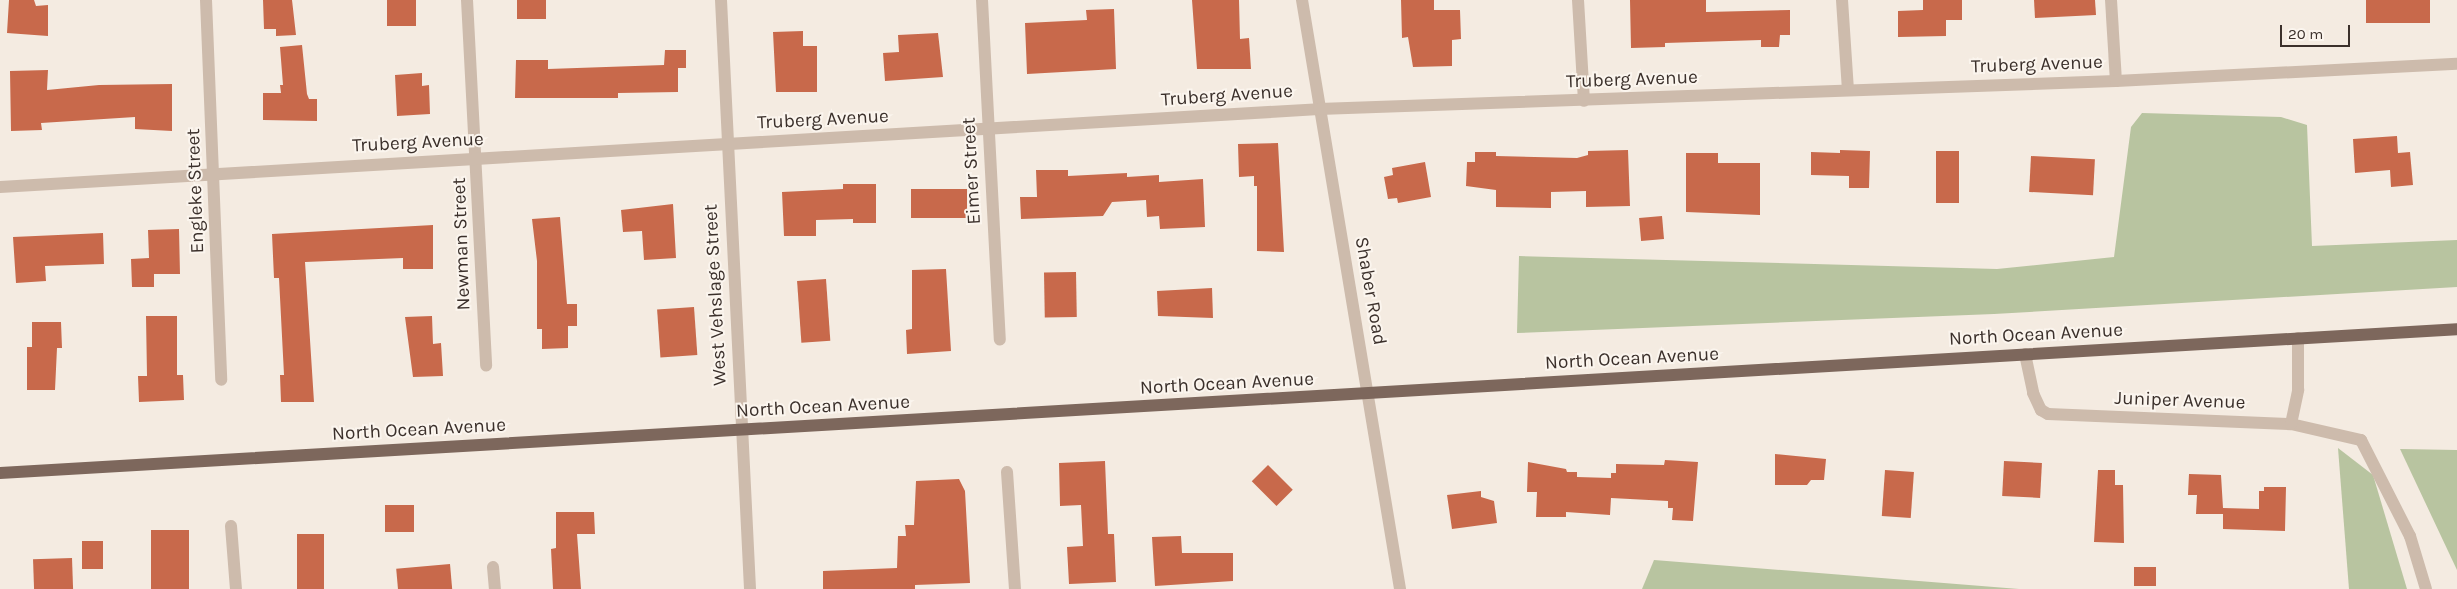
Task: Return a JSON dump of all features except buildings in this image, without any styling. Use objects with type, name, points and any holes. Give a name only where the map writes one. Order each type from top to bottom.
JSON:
[{"type":"main road","name":"North Ocean Avenue","points":[[0,473],[2457,329]]},
{"type":"street","name":"Engleke Street","points":[[206,0],[222,380]]},
{"type":"street","name":"Newman Street","points":[[468,0],[486,366]]},
{"type":"street","name":"West Vehslage Street","points":[[721,0],[750,589]]},
{"type":"street","name":"Eimer Street","points":[[982,0],[1000,340]]},
{"type":"street","name":"Shaber Road","points":[[1302,0],[1400,589]]},
{"type":"street","points":[[1578,0],[1584,101]]},
{"type":"street","points":[[1842,0],[1848,90]]},
{"type":"street","points":[[2111,0],[2116,81]]},
{"type":"street","name":"Truberg Avenue","points":[[0,187],[214,172],[988,130],[1320,109],[2116,81],[2457,64]]},
{"type":"street","points":[[2298,338],[2299,382],[2291,424],[2361,440],[2410,536],[2426,589]]},
{"type":"street","name":"Juniper Avenue","points":[[2025,354],[2033,393],[2041,410],[2048,414],[2291,424]]},
{"type":"street","points":[[1007,472],[1015,589]]},
{"type":"street","points":[[231,526],[236,589]]},
{"type":"street","points":[[493,567],[495,589]]},
{"type":"green space","points":[[2142,113],[2281,117],[2307,125],[2312,246],[2457,240],[2457,287],[1994,314],[1517,333],[1519,256],[1997,269],[2114,257],[2131,127]]},
{"type":"green space","points":[[2338,448],[2373,475],[2407,589],[2349,589]]},
{"type":"green space","points":[[2400,449],[2457,450],[2457,570]]},
{"type":"green space","points":[[1654,560],[2019,589],[1642,589]]}]
